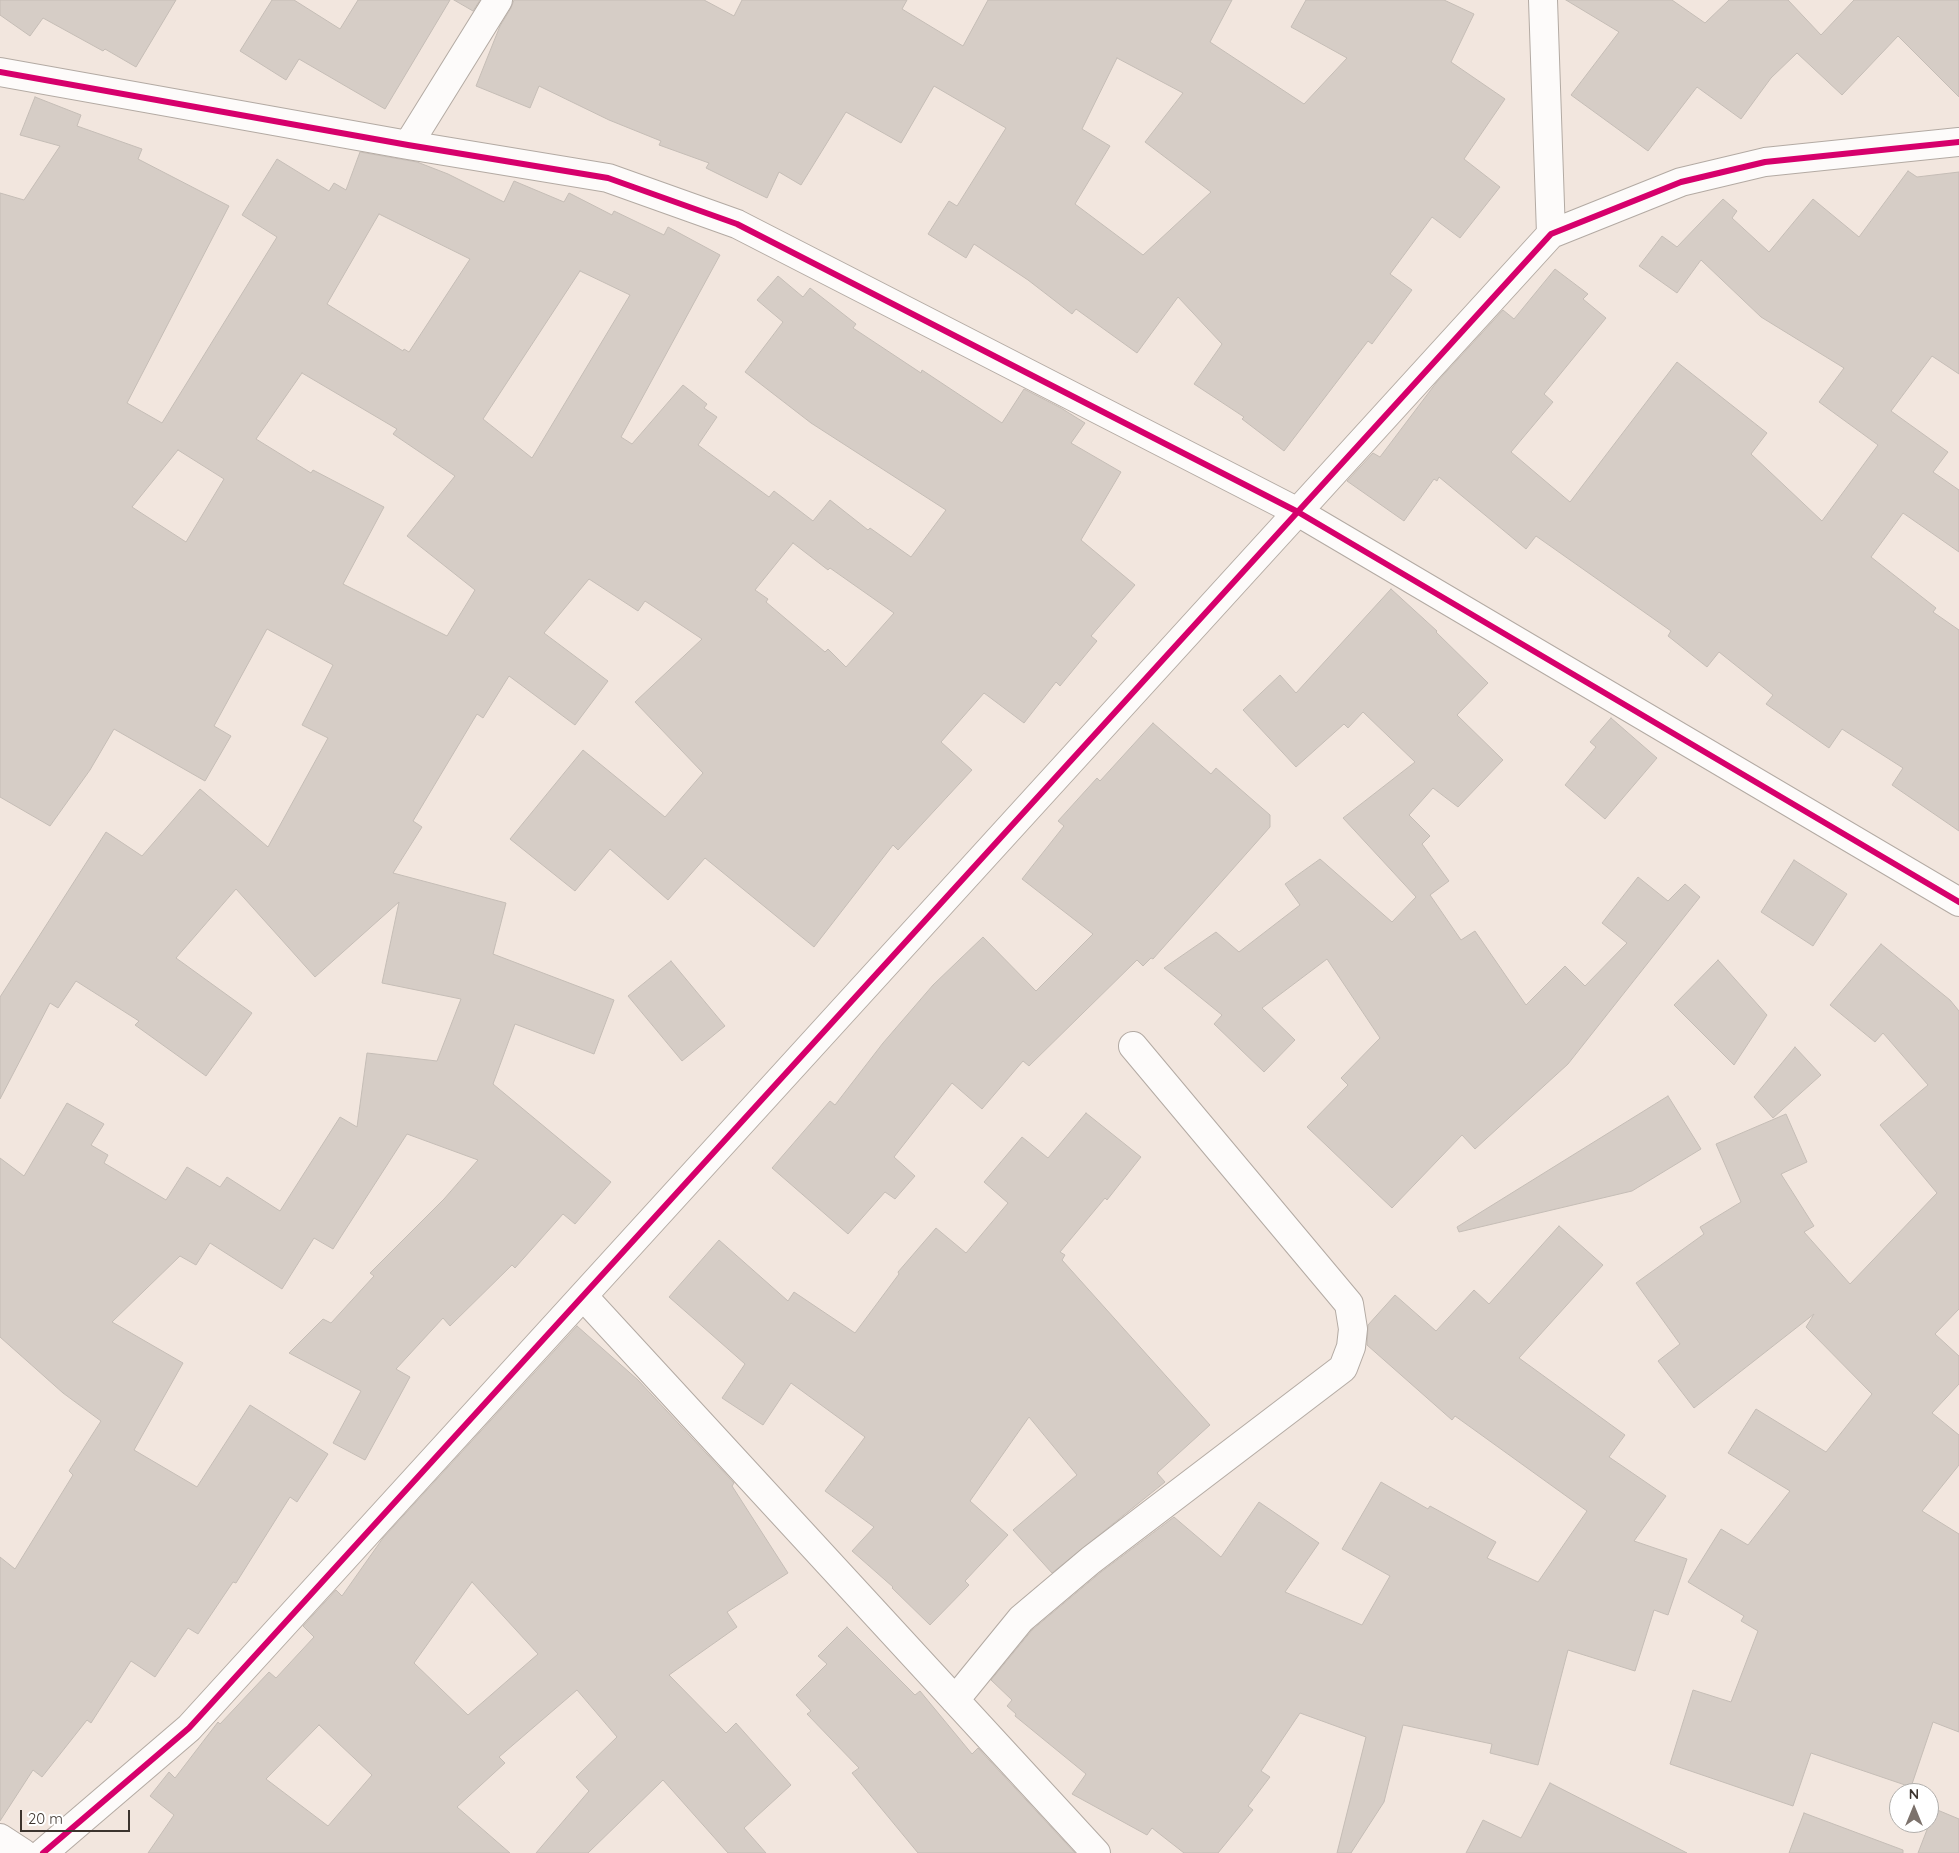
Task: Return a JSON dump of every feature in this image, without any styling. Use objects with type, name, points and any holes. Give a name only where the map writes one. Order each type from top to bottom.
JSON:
[{"type":"street","points":[[408,145],[498,0]]},
{"type":"street","points":[[1543,0],[1551,234]]},
{"type":"street","points":[[0,72],[408,145],[608,178],[737,224],[1298,512],[1959,902]]},
{"type":"street","points":[[42,1853],[189,1728],[1551,234],[1680,182],[1766,162],[1959,142]]},
{"type":"street","points":[[955,1700],[1021,1619],[1091,1560],[1343,1368],[1351,1347],[1353,1329],[1348,1304],[1133,1046]]},
{"type":"street","points":[[583,1296],[1096,1853]]},
{"type":"street","points":[[0,1838],[24,1853]]},
{"type":"building","points":[[0,0],[176,0],[136,67],[43,18],[30,36],[0,15]]},
{"type":"building","points":[[272,0],[294,0],[340,29],[358,0],[450,0],[385,109],[299,59],[286,80],[240,51]]},
{"type":"building","points":[[454,0],[480,0],[473,11]]},
{"type":"building","points":[[514,0],[704,0],[734,16],[742,0],[907,0],[902,9],[963,46],[988,0],[1232,0],[1210,42],[1304,104],[1347,58],[1291,27],[1306,0],[1444,0],[1474,14],[1451,62],[1505,99],[1464,159],[1500,187],[1460,238],[1432,217],[1390,274],[1412,290],[1372,344],[1368,341],[1284,451],[1242,419],[1244,417],[1194,384],[1222,344],[1178,297],[1137,353],[1076,309],[1072,314],[1028,280],[974,244],[966,258],[928,234],[949,201],[957,206],[1006,128],[934,86],[901,143],[846,112],[801,185],[779,172],[767,198],[706,168],[709,163],[659,145],[661,141],[609,120],[539,86],[530,108],[476,86],[500,26]],"holes":[[[1117,58],[1183,93],[1145,142],[1211,192],[1143,255],[1075,204],[1110,146],[1082,129]]]},
{"type":"building","points":[[1566,0],[1672,0],[1705,23],[1729,0],[1788,0],[1821,35],[1854,0],[1959,0],[1959,97],[1898,36],[1842,95],[1797,53],[1771,78],[1741,119],[1697,87],[1648,151],[1571,95],[1619,32]]},
{"type":"building","points":[[35,97],[81,115],[77,126],[142,149],[138,159],[229,206],[127,403],[162,423],[277,237],[242,215],[277,159],[329,191],[334,183],[346,190],[360,152],[417,162],[448,174],[504,202],[514,181],[564,202],[569,193],[612,215],[614,211],[664,235],[668,227],[720,255],[621,437],[632,444],[683,385],[707,404],[704,408],[717,417],[698,445],[769,497],[774,491],[813,521],[830,500],[868,530],[870,528],[911,557],[946,510],[811,423],[745,372],[783,322],[757,300],[778,276],[803,297],[810,288],[856,324],[853,328],[921,373],[922,370],[1002,423],[1024,389],[1085,423],[1071,443],[1121,472],[1081,540],[1135,585],[1091,636],[1097,641],[1060,686],[1056,682],[1024,723],[984,693],[941,742],[972,770],[898,850],[893,845],[814,947],[705,858],[668,900],[610,849],[575,891],[510,839],[583,750],[665,817],[703,773],[635,702],[702,639],[645,601],[638,611],[589,579],[544,633],[608,681],[575,725],[509,676],[483,718],[477,714],[413,821],[422,827],[393,873],[506,903],[493,954],[614,1000],[594,1054],[515,1024],[493,1084],[611,1182],[575,1224],[563,1214],[515,1268],[512,1265],[450,1326],[443,1318],[396,1369],[410,1377],[365,1460],[333,1443],[361,1391],[289,1353],[323,1319],[331,1323],[374,1276],[370,1273],[444,1199],[478,1160],[407,1134],[333,1249],[314,1238],[282,1289],[210,1243],[196,1265],[180,1256],[112,1322],[183,1363],[134,1450],[197,1487],[250,1405],[328,1454],[297,1502],[290,1497],[236,1583],[233,1582],[198,1634],[188,1628],[155,1677],[131,1661],[91,1723],[87,1720],[42,1777],[33,1770],[0,1821],[0,1557],[15,1569],[73,1475],[69,1471],[101,1421],[63,1393],[0,1337],[0,1158],[24,1176],[67,1103],[104,1124],[91,1145],[108,1155],[104,1163],[166,1200],[187,1167],[220,1187],[227,1177],[280,1211],[340,1117],[357,1127],[367,1053],[437,1061],[461,999],[382,983],[399,902],[315,977],[236,889],[176,958],[252,1013],[206,1076],[135,1025],[139,1021],[76,981],[58,1008],[50,1003],[0,1099],[0,997],[106,832],[142,856],[200,789],[268,847],[328,738],[302,725],[333,665],[267,629],[214,726],[231,736],[205,781],[114,729],[90,770],[50,826],[0,797],[0,193],[24,200],[60,146],[20,135]],"holes":[[[379,214],[470,259],[409,352],[404,349],[403,351],[327,304]],[[580,271],[630,295],[532,458],[483,419]],[[302,373],[397,429],[393,434],[455,476],[407,536],[475,590],[447,636],[343,584],[384,507],[313,470],[311,473],[256,439]],[[178,450],[224,479],[186,542],[132,507]],[[793,543],[828,570],[830,568],[894,613],[846,667],[828,649],[825,652],[766,602],[768,599],[755,590]]]},
{"type":"building","points":[[1908,171],[1917,177],[1959,172],[1959,374],[1932,356],[1891,411],[1948,452],[1933,472],[1959,490],[1959,552],[1903,513],[1871,557],[1936,608],[1933,612],[1959,630],[1959,831],[1892,785],[1903,768],[1842,729],[1829,748],[1766,704],[1773,695],[1719,652],[1707,667],[1668,636],[1671,631],[1536,536],[1526,549],[1439,477],[1437,481],[1434,479],[1404,521],[1347,481],[1373,453],[1380,457],[1436,383],[1503,310],[1514,319],[1555,269],[1588,294],[1583,299],[1606,318],[1544,394],[1553,402],[1511,452],[1570,502],[1677,362],[1767,433],[1751,454],[1822,521],[1878,445],[1819,402],[1844,368],[1761,317],[1701,260],[1677,293],[1639,266],[1662,236],[1677,247],[1723,199],[1737,211],[1732,218],[1769,252],[1813,199],[1859,237]]},
{"type":"building","points":[[1391,589],[1437,631],[1488,683],[1457,715],[1503,760],[1458,807],[1433,788],[1409,815],[1430,836],[1422,844],[1449,881],[1430,895],[1461,940],[1475,931],[1526,1005],[1565,966],[1585,986],[1627,943],[1602,923],[1638,877],[1668,901],[1685,884],[1700,897],[1568,1064],[1475,1149],[1462,1135],[1392,1208],[1307,1127],[1348,1085],[1341,1078],[1380,1038],[1327,959],[1262,1008],[1295,1040],[1264,1072],[1214,1024],[1222,1015],[1164,968],[1216,932],[1239,952],[1300,905],[1285,884],[1320,859],[1392,922],[1416,897],[1343,818],[1415,762],[1363,712],[1348,728],[1344,724],[1296,767],[1243,710],[1280,675],[1296,693]]},
{"type":"building","points":[[1611,718],[1657,758],[1605,819],[1565,785],[1596,747],[1590,742]]},
{"type":"building","points":[[1153,723],[1211,774],[1216,768],[1270,815],[1270,827],[1153,959],[1151,958],[1143,966],[1137,960],[1029,1066],[1023,1061],[982,1109],[952,1083],[894,1157],[915,1176],[895,1199],[885,1192],[848,1234],[772,1168],[830,1101],[835,1105],[883,1043],[933,985],[983,937],[1036,991],[1093,934],[1022,879],[1064,826],[1058,821],[1097,778],[1100,781]]},
{"type":"building","points":[[1794,860],[1847,894],[1813,946],[1761,912]]},
{"type":"building","points":[[1881,944],[1950,1000],[1959,1011],[1959,1309],[1935,1334],[1959,1356],[1959,1384],[1932,1413],[1959,1435],[1959,1465],[1922,1511],[1959,1534],[1959,1732],[1933,1722],[1912,1783],[1899,1783],[1811,1753],[1793,1806],[1670,1764],[1693,1690],[1731,1702],[1758,1631],[1741,1621],[1744,1616],[1688,1582],[1721,1529],[1748,1545],[1790,1491],[1728,1453],[1756,1409],[1826,1452],[1872,1394],[1806,1327],[1814,1314],[1694,1408],[1658,1361],[1680,1344],[1636,1283],[1704,1234],[1700,1227],[1741,1202],[1716,1144],[1786,1114],[1807,1162],[1781,1174],[1814,1226],[1804,1232],[1850,1284],[1937,1193],[1880,1125],[1928,1085],[1883,1033],[1875,1042],[1830,1005]]},
{"type":"building","points":[[1718,960],[1767,1015],[1734,1065],[1674,1005]]},
{"type":"building","points":[[671,961],[725,1026],[682,1061],[628,996]]},
{"type":"building","points":[[1795,1047],[1821,1075],[1773,1118],[1754,1097]]},
{"type":"building","points":[[1668,1096],[1701,1149],[1632,1191],[1459,1232],[1457,1227]]},
{"type":"building","points":[[1086,1113],[1141,1157],[1107,1200],[1105,1198],[1060,1252],[1065,1255],[1062,1260],[1210,1425],[1157,1473],[1165,1482],[1052,1573],[1013,1530],[1077,1475],[1029,1417],[970,1501],[1008,1535],[965,1581],[969,1585],[930,1625],[893,1587],[852,1551],[874,1527],[825,1491],[865,1437],[791,1383],[763,1425],[722,1398],[745,1364],[669,1297],[719,1240],[788,1301],[794,1292],[855,1333],[899,1274],[898,1272],[936,1228],[966,1253],[1008,1203],[984,1182],[1022,1137],[1048,1158]]},
{"type":"building","points":[[1559,1226],[1603,1265],[1519,1358],[1625,1435],[1609,1457],[1666,1496],[1634,1541],[1687,1559],[1668,1615],[1654,1610],[1635,1671],[1568,1650],[1538,1765],[1490,1753],[1492,1744],[1403,1725],[1384,1802],[1351,1853],[1337,1853],[1366,1737],[1300,1713],[1261,1771],[1270,1777],[1248,1806],[1253,1810],[1218,1853],[1184,1853],[1152,1828],[1147,1835],[1072,1794],[1086,1774],[1015,1716],[1016,1714],[1007,1706],[1012,1700],[991,1680],[1032,1630],[1101,1572],[1174,1517],[1221,1557],[1259,1502],[1319,1543],[1285,1592],[1362,1625],[1390,1576],[1342,1549],[1381,1482],[1428,1509],[1430,1506],[1496,1542],[1487,1558],[1538,1582],[1587,1511],[1455,1416],[1452,1420],[1367,1345],[1368,1325],[1395,1295],[1436,1331],[1474,1290],[1489,1304]]},
{"type":"building","points":[[577,1326],[638,1380],[734,1483],[732,1486],[788,1573],[727,1612],[737,1627],[669,1675],[726,1733],[736,1723],[791,1785],[744,1828],[766,1853],[728,1853],[663,1780],[588,1853],[536,1853],[589,1791],[576,1777],[617,1737],[577,1690],[499,1757],[505,1763],[457,1807],[510,1853],[148,1853],[174,1815],[150,1796],[169,1772],[175,1778],[218,1722],[220,1724],[269,1672],[276,1678],[314,1637],[303,1626],[336,1590],[342,1596],[383,1538]],"holes":[[[472,1582],[538,1654],[468,1715],[414,1663]],[[319,1725],[372,1775],[328,1826],[266,1779]]]},
{"type":"building","points":[[847,1627],[915,1695],[920,1691],[972,1754],[978,1748],[1075,1853],[918,1853],[852,1773],[859,1768],[807,1714],[811,1711],[796,1695],[827,1664],[818,1656]]},
{"type":"building","points":[[1550,1783],[1687,1853],[1466,1853],[1483,1820],[1521,1838]]},
{"type":"building","points":[[1939,1811],[1959,1819],[1959,1853],[1918,1853],[1926,1833],[1939,1833]]},
{"type":"building","points":[[1804,1813],[1903,1850],[1903,1853],[1789,1853]]},
{"type":"cycle path","points":[[0,72],[408,145],[608,178],[737,224],[1298,512],[1959,902]]},
{"type":"cycle path","points":[[43,1853],[189,1728],[1551,234],[1681,182],[1765,162],[1959,142]]}]
